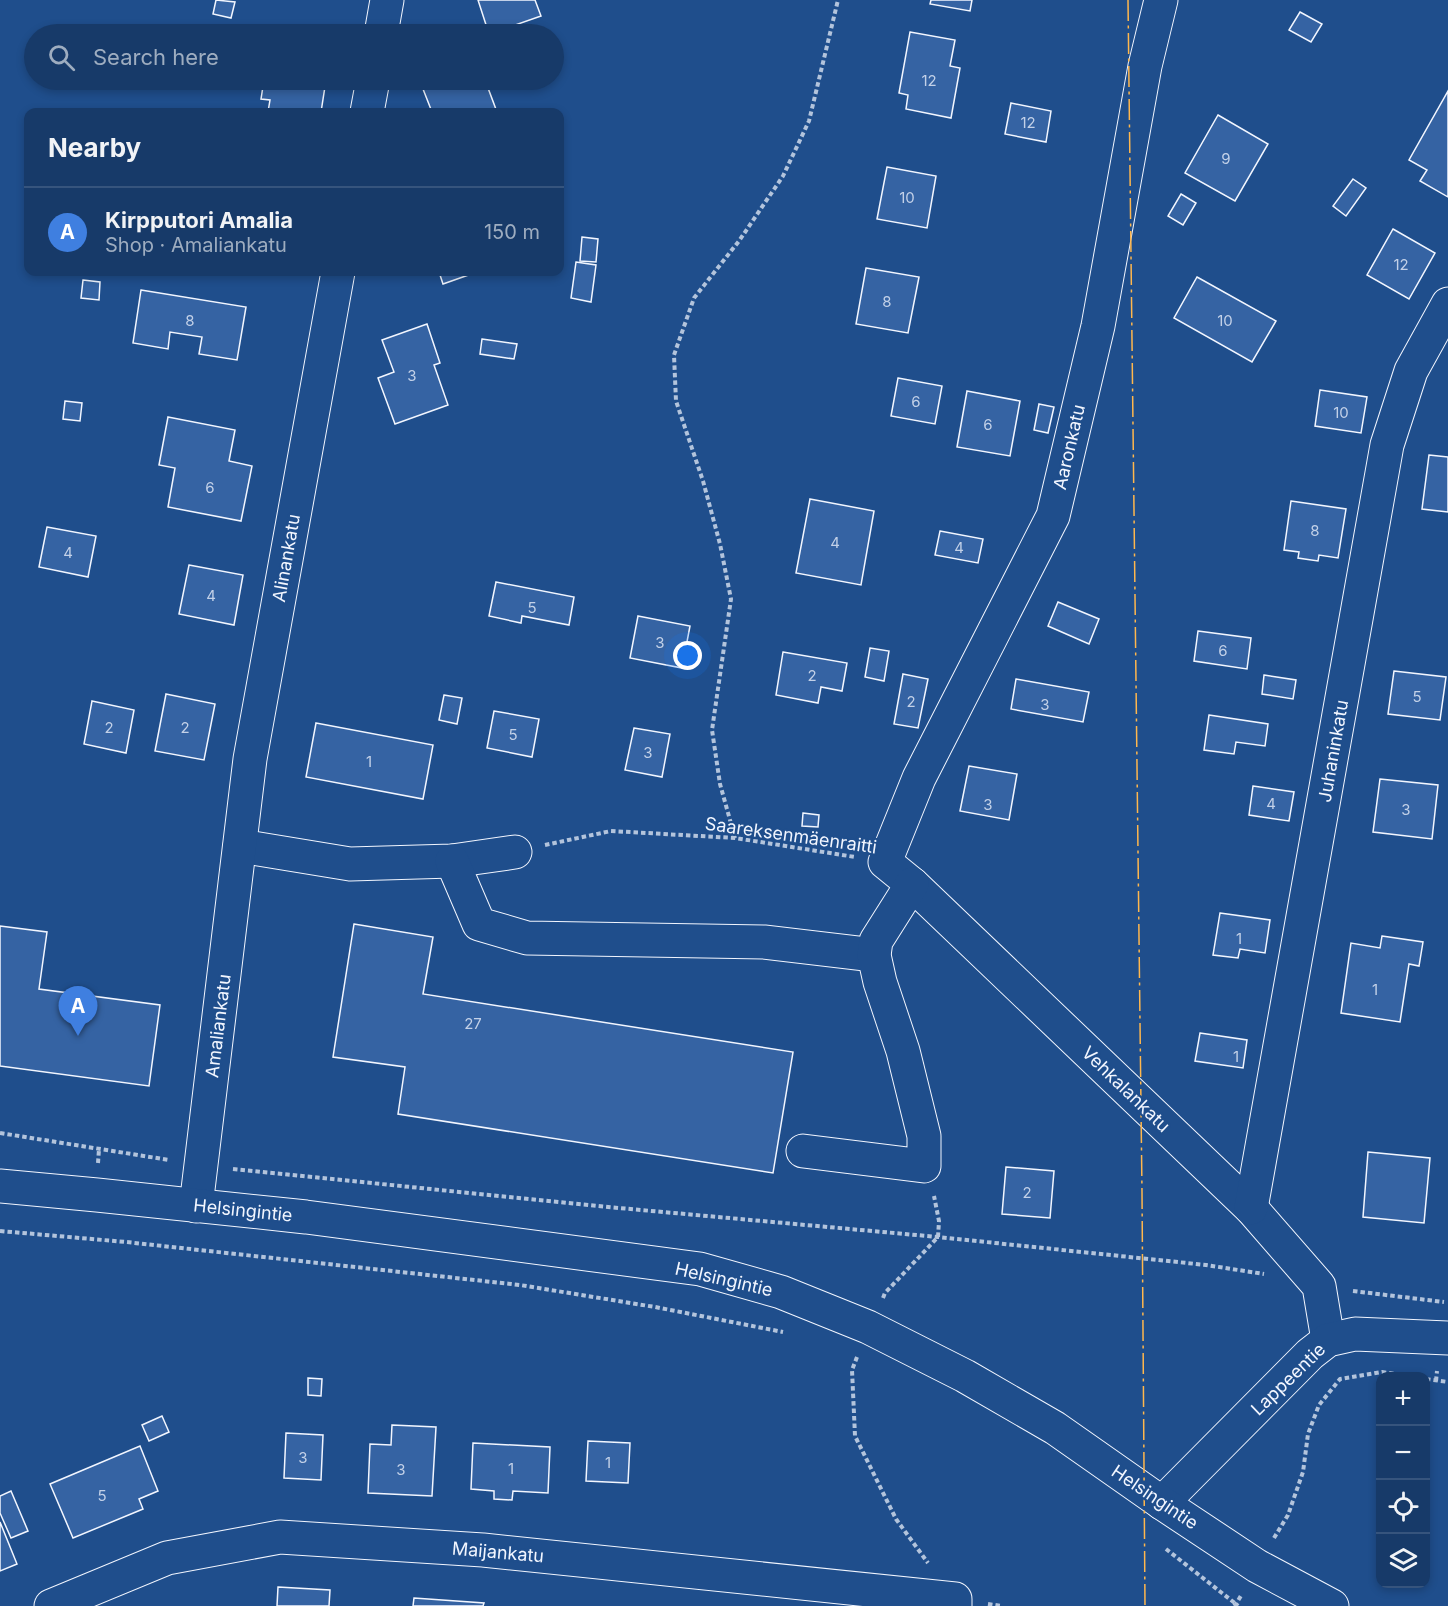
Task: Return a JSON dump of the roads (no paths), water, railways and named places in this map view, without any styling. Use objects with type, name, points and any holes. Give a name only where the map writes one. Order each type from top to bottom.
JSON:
[{"type":"street","points":[[383,24],[387,0]]},
{"type":"street","name":"Aaronkatu","points":[[885,862],[919,778],[1053,516],[1098,326],[1145,66],[1161,0]]},
{"type":"street","points":[[368,108],[371,90]]},
{"type":"street","name":"Alinankatu","points":[[240,846],[250,759],[337,276]]},
{"type":"street","name":"Juhaninkatu","points":[[1251,1208],[1387,446],[1411,371],[1448,304]]},
{"type":"street","points":[[240,846],[350,864],[452,861],[515,852]]},
{"type":"street","name":"Amaliankatu","points":[[196,1206],[240,846]]},
{"type":"street","points":[[452,861],[479,924],[527,938],[764,942],[874,955]]},
{"type":"street","name":"Vehkalankatu","points":[[885,862],[912,884],[1251,1208],[1319,1286],[1328,1340]]},
{"type":"street","points":[[803,1151],[924,1166],[924,1136],[903,1051],[880,982],[874,955],[876,940],[912,884]]},
{"type":"street","name":"Helsingintie","points":[[0,1186],[306,1217],[700,1269],[781,1292],[868,1327],[965,1376],[1055,1428],[1257,1566],[1332,1606]]},
{"type":"street","name":"Lappeentie","points":[[1162,1503],[1310,1354],[1328,1340],[1355,1334],[1448,1338]]},
{"type":"street","name":"Maijankatu","points":[[51,1606],[167,1558],[280,1537],[483,1550],[955,1603]]},
{"type":"place","name":"Kirpputori Amalia","points":[[78,1036]]}]
